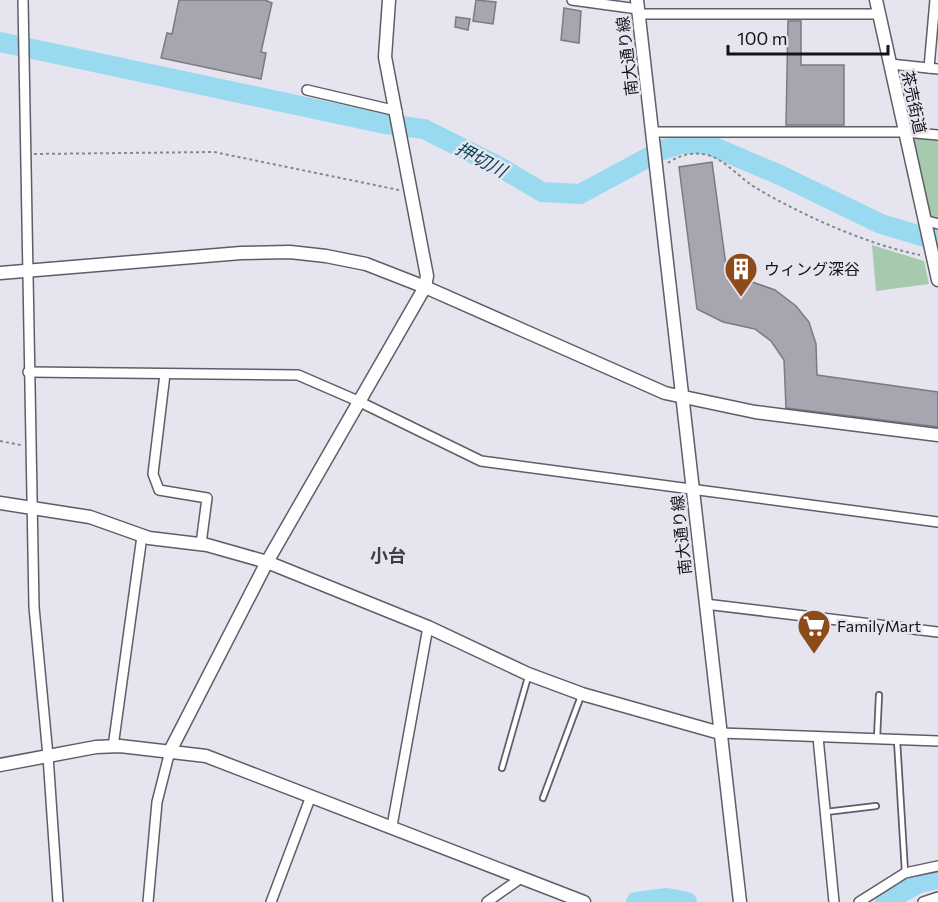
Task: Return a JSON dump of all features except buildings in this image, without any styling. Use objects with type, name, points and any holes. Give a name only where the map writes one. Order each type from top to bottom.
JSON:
[{"type":"street","points":[[23,0],[29,446],[34,608],[48,756],[58,902]]},
{"type":"street","points":[[148,902],[157,802],[170,751],[267,562],[424,287],[427,276],[386,57],[389,0]]},
{"type":"street","points":[[572,0],[638,7],[879,14]]},
{"type":"street","name":"茶売街道","points":[[876,0],[904,132],[929,224],[938,280]]},
{"type":"street","points":[[890,64],[933,69],[935,0]]},
{"type":"street","name":"南大通り線","points":[[638,7],[740,902]]},
{"type":"street","points":[[307,90],[397,114]]},
{"type":"street","points":[[653,138],[904,132],[938,135]]},
{"type":"street","points":[[0,273],[241,253],[290,252],[366,264],[666,393],[754,412],[938,435]]},
{"type":"street","points":[[28,372],[298,375],[358,401],[481,461],[938,522]]},
{"type":"street","points":[[165,374],[153,474],[159,490],[207,498],[201,544]]},
{"type":"street","points":[[0,503],[90,517],[142,536],[201,544],[267,562],[428,627],[528,674],[582,694],[720,733],[938,741]]},
{"type":"street","points":[[113,747],[142,536]]},
{"type":"street","points":[[705,604],[938,632]]},
{"type":"street","points":[[392,826],[428,627]]},
{"type":"street","points":[[818,737],[834,902]]},
{"type":"street","points":[[0,765],[81,748],[113,747],[206,756],[584,902]]},
{"type":"street","points":[[272,902],[311,796]]},
{"type":"street","points":[[859,902],[905,873],[938,866]]},
{"type":"street","points":[[488,902],[521,878]]},
{"type":"street","points":[[923,902],[938,897]]},
{"type":"lane","points":[[502,768],[528,674]]},
{"type":"lane","points":[[543,798],[582,694]]},
{"type":"lane","points":[[877,739],[879,696]]},
{"type":"lane","points":[[897,740],[905,873]]},
{"type":"lane","points":[[826,812],[876,806]]},
{"type":"path","points":[[24,154],[214,152],[411,193]]},
{"type":"path","points":[[656,168],[674,158],[695,153],[713,156],[753,187],[804,213],[898,250],[933,255]]},
{"type":"path","points":[[0,441],[29,446]]},
{"type":"green space","points":[[912,135],[938,138],[938,220],[930,217]]},
{"type":"green space","points":[[872,245],[924,261],[929,284],[876,291]]},
{"type":"waterway","name":"押切川","points":[[0,42],[385,124],[424,129],[498,166],[542,192],[580,194],[660,151],[680,144],[707,144],[782,176],[881,224],[938,241]]},
{"type":"waterway","points":[[885,902],[919,883],[938,879]]},
{"type":"waterway","points":[[636,902],[667,898],[687,902]]},
{"type":"place","name":"ウィング深谷","points":[[741,298]]},
{"type":"place","name":"FamilyMart","points":[[814,655]]},
{"type":"district","name":"小台","points":[[388,556]]}]
